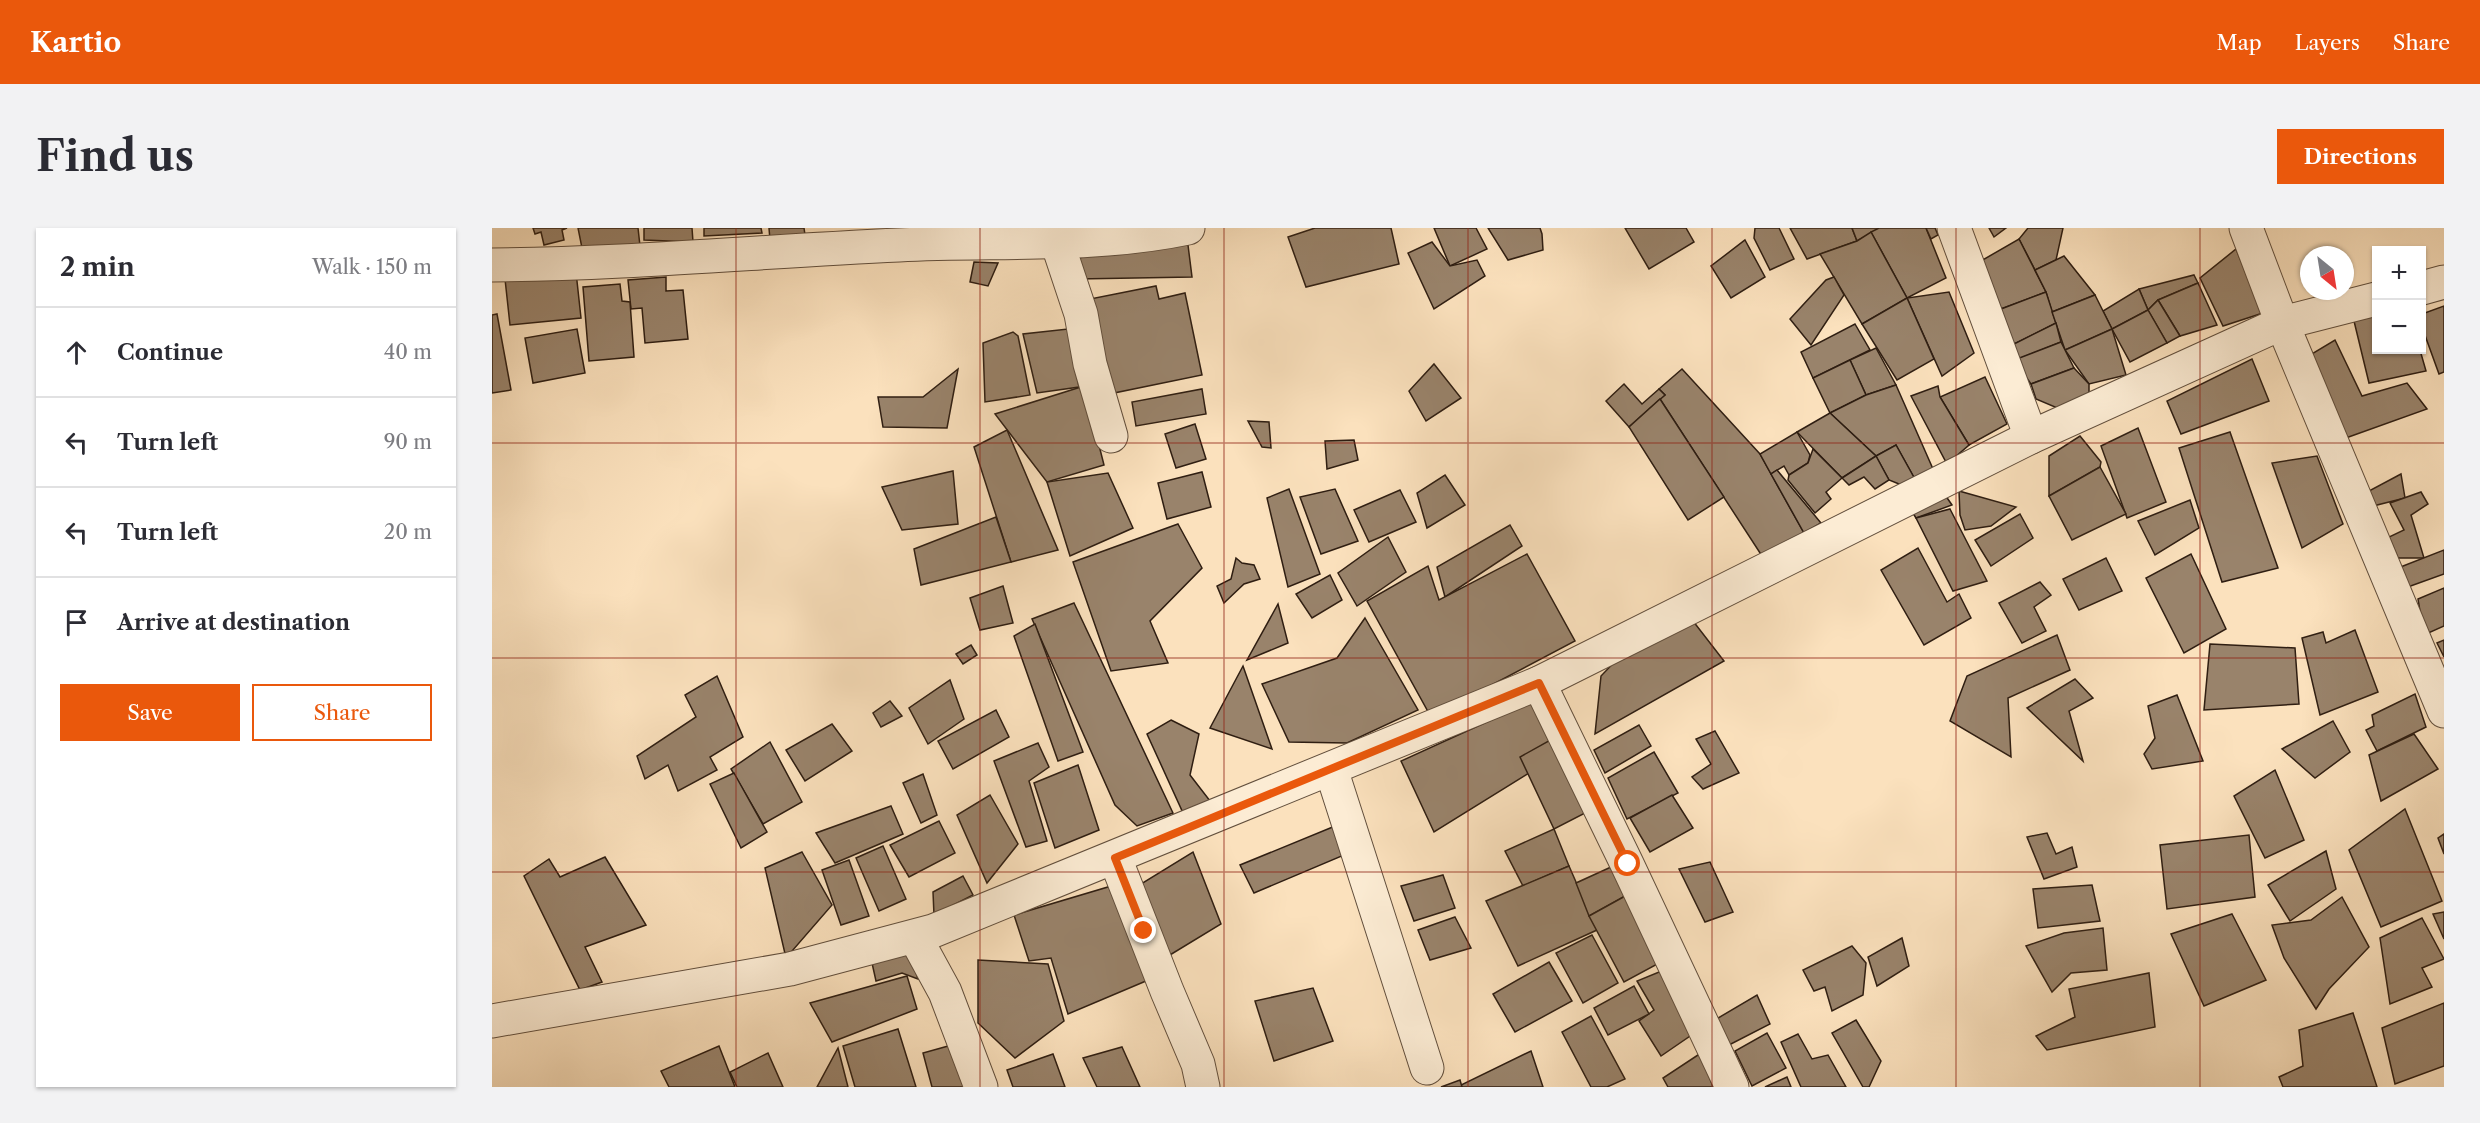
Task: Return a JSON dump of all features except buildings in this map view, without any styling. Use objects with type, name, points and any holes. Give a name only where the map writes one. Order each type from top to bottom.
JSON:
[{"type":"street","points":[[492,265],[761,254],[902,244],[1057,242],[1167,233],[1188,228]]},
{"type":"street","points":[[1954,228],[2031,437]]},
{"type":"street","points":[[2246,228],[2282,323],[2444,711]]},
{"type":"street","points":[[1057,242],[1081,314],[1090,364],[1111,436]]},
{"type":"street","points":[[2426,287],[2444,282]]},
{"type":"street","points":[[492,1021],[790,969],[915,937],[1115,858],[1539,683],[2031,437],[2282,323],[2372,300]]},
{"type":"street","points":[[1539,683],[1628,864],[1732,1087]]},
{"type":"street","points":[[1331,769],[1427,1068]]},
{"type":"street","points":[[1115,858],[1198,1064],[1203,1087]]},
{"type":"street","points":[[915,937],[945,992],[981,1087]]},
{"type":"route","points":[[1144,931],[1115,858],[1539,683],[1628,864]]}]
